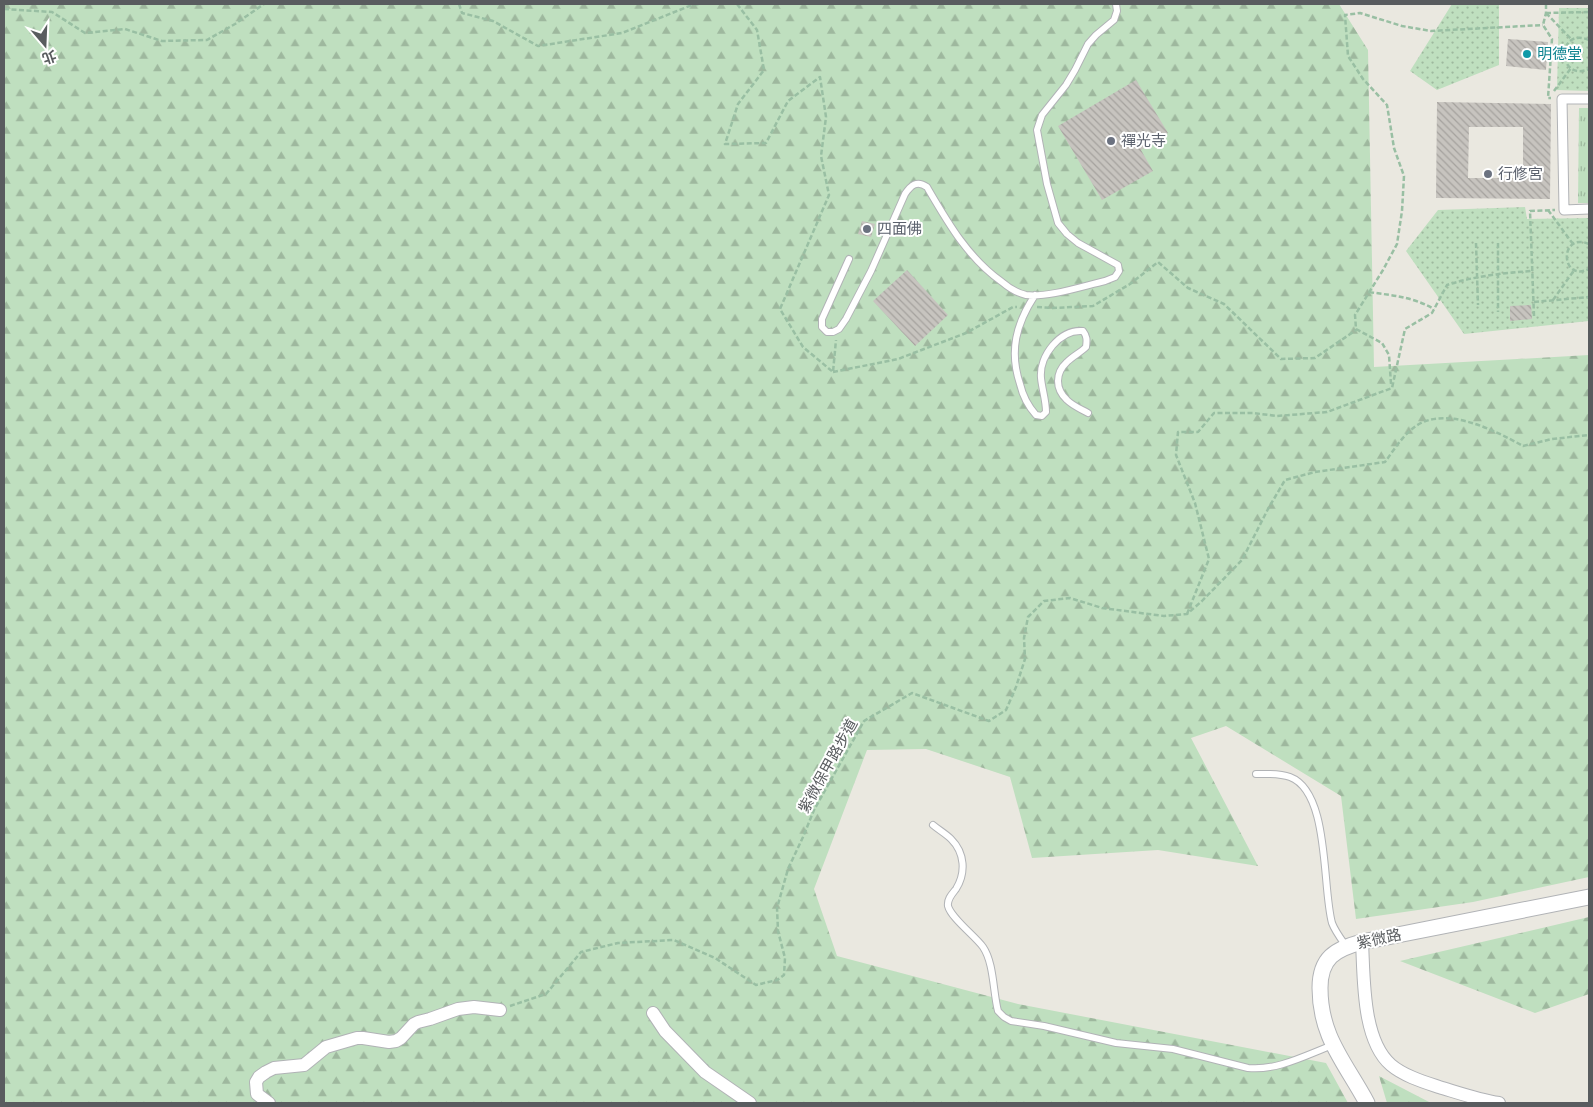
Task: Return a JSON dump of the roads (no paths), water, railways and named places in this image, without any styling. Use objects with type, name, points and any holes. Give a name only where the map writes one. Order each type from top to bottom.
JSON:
[{"type":"street","points":[[1589,99],[1562,99],[1564,210],[1589,209]]},
{"type":"street","name":"紫微路","points":[[1367,1103],[1332,1045],[1322,1012],[1320,976],[1324,963],[1334,953],[1346,946],[1362,942],[1589,897]]},
{"type":"street","points":[[1362,942],[1371,1034],[1378,1050],[1391,1066],[1426,1083],[1498,1103]]},
{"type":"street","points":[[269,1103],[257,1094],[256,1082],[259,1077],[274,1068],[304,1065],[326,1047],[352,1039],[363,1038],[389,1042],[396,1041],[414,1024],[458,1009],[474,1007],[500,1010]]},
{"type":"street","points":[[653,1012],[665,1031],[705,1072],[750,1103]]},
{"type":"lane","points":[[849,259],[822,319],[822,327],[827,332],[837,331],[846,319],[860,295],[905,194],[910,186],[922,183],[928,187],[953,231],[972,256],[1012,290],[1026,294],[1043,295],[1115,277],[1119,271],[1118,264],[1078,243],[1058,223],[1047,184],[1037,130],[1038,122],[1042,115],[1076,70],[1088,44],[1114,20],[1118,11],[1116,4]]},
{"type":"lane","points":[[1035,294],[1027,306],[1015,340],[1014,359],[1024,398],[1036,416],[1042,416],[1046,412],[1040,376],[1042,364],[1047,353],[1061,336],[1077,330],[1082,331],[1086,335],[1086,347],[1067,362],[1059,371],[1057,378],[1058,386],[1067,400],[1088,413]]},
{"type":"lane","points":[[1256,774],[1278,774],[1291,777],[1301,784],[1310,795],[1317,812],[1321,832],[1332,924],[1346,946]]},
{"type":"lane","points":[[932,826],[952,839],[958,848],[962,859],[962,879],[949,899],[948,906],[983,948],[988,957],[998,1011],[1011,1021],[1044,1026],[1116,1043],[1173,1049],[1248,1068],[1260,1069],[1273,1067],[1332,1045]]},
{"type":"place","name":"明德堂","points":[[1527,54]]},
{"type":"place","name":"禪光寺","points":[[1111,141]]},
{"type":"place","name":"行修宮","points":[[1488,174]]},
{"type":"place","name":"四面佛","points":[[867,229]]}]
